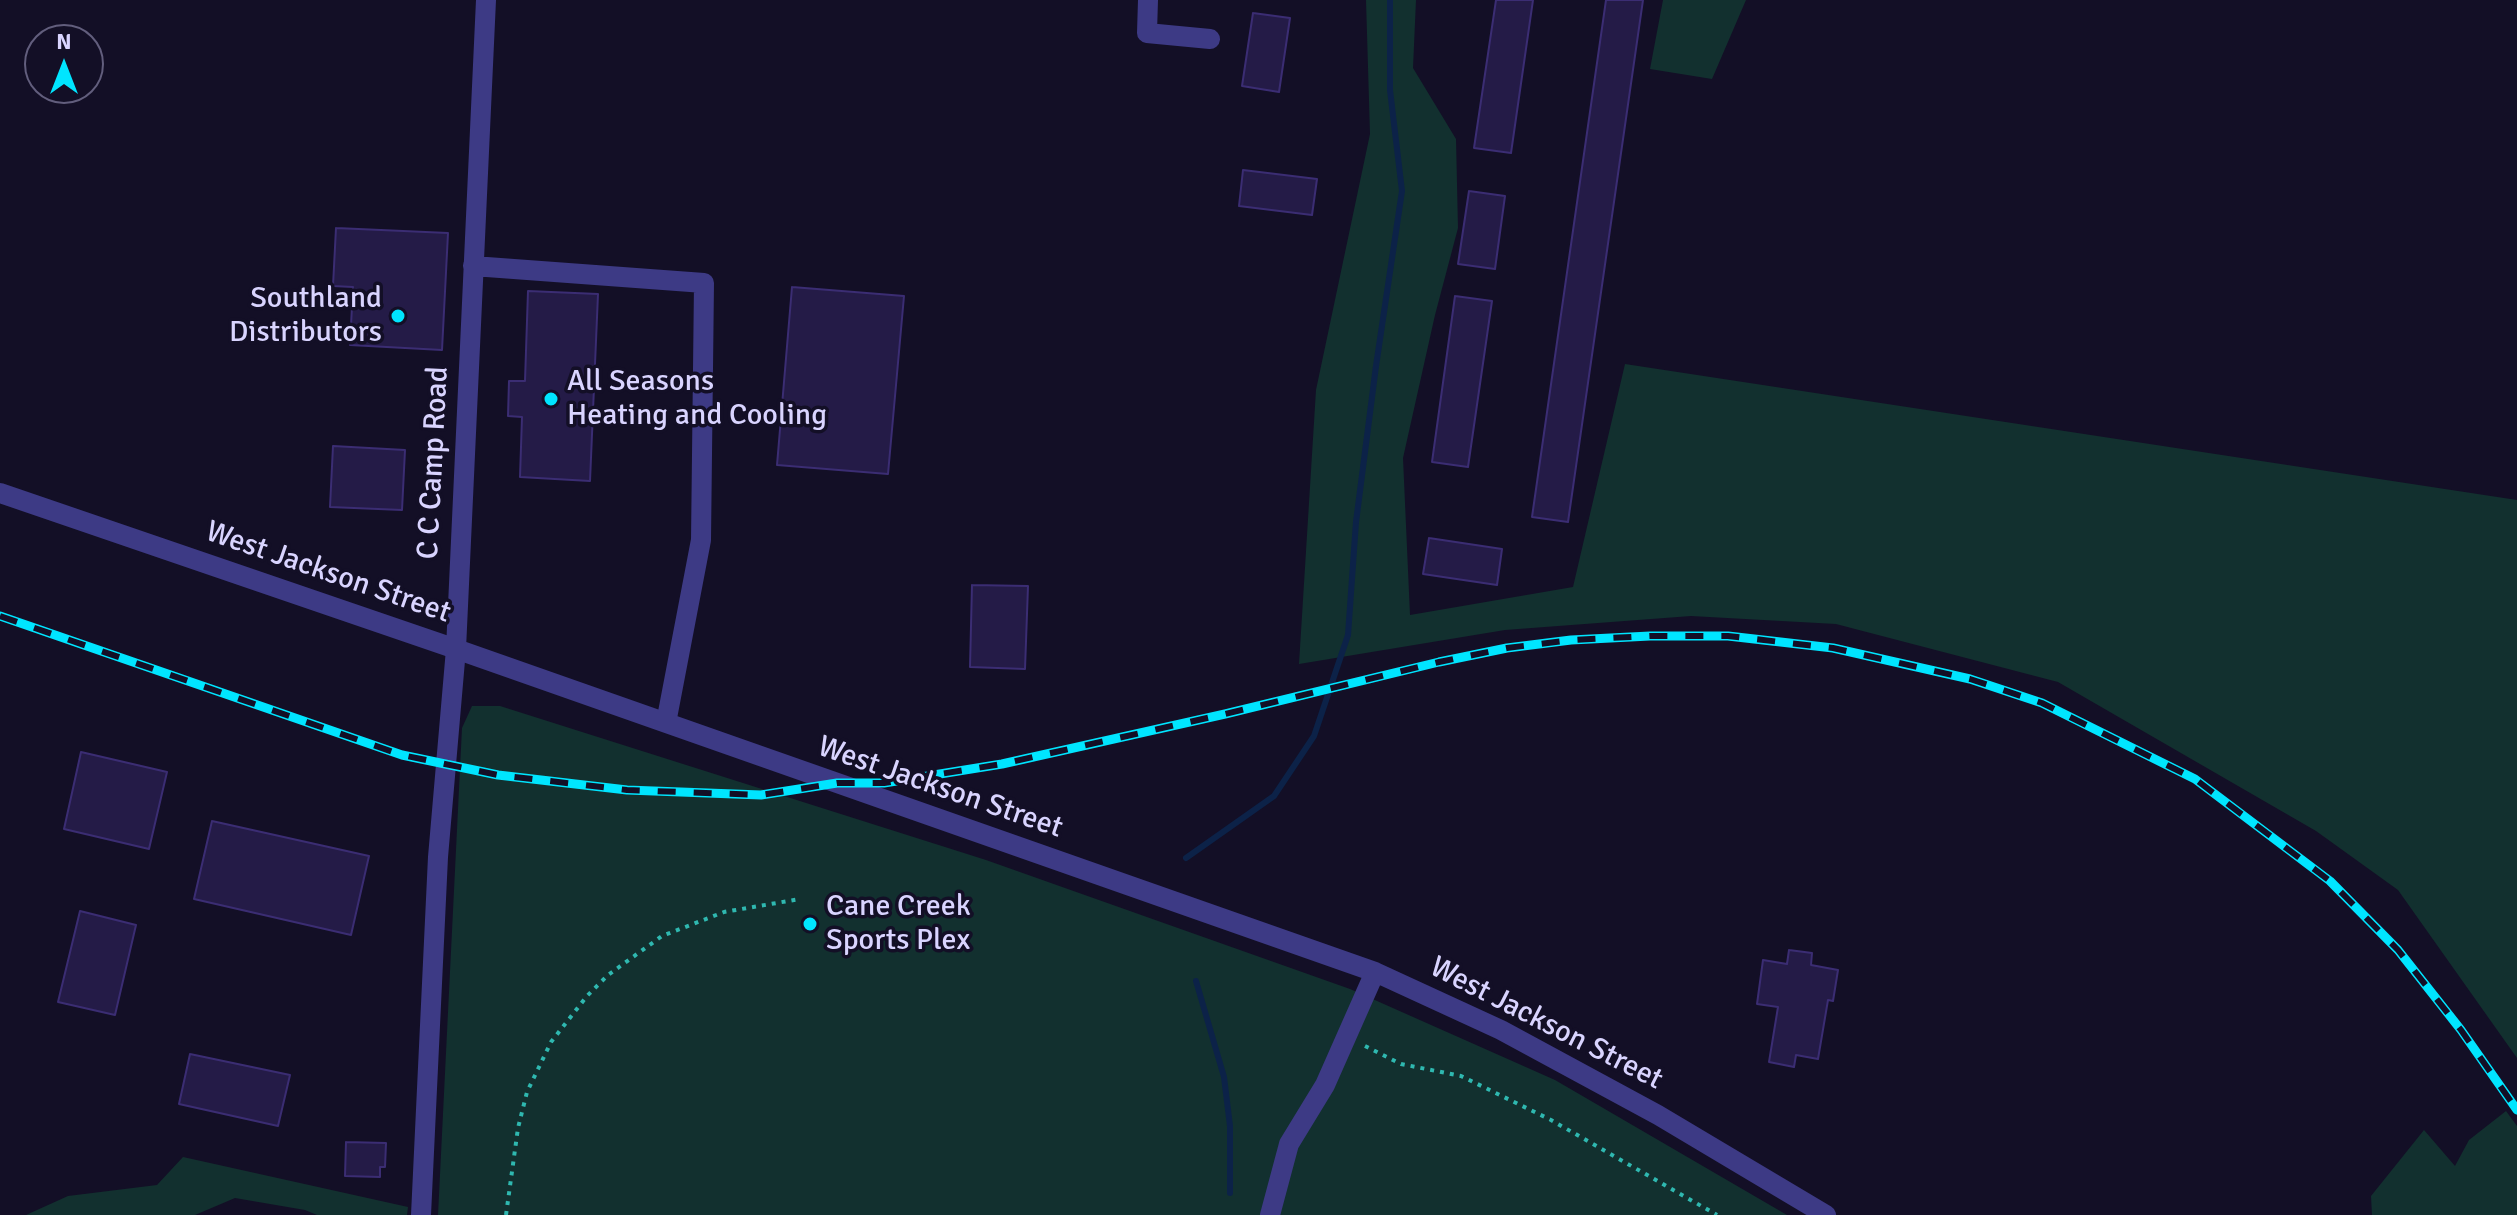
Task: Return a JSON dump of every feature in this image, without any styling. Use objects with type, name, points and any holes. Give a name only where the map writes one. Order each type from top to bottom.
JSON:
[{"type":"street","name":"C C Camp Road","points":[[421,1215],[438,857],[456,649],[486,0]]},
{"type":"street","points":[[1148,0],[1147,33],[1210,39]]},
{"type":"street","points":[[473,266],[704,283],[701,540],[666,723]]},
{"type":"street","name":"West Jackson Street","points":[[0,493],[456,649],[1375,972],[1501,1030],[1619,1093],[1826,1215]]},
{"type":"street","points":[[1270,1215],[1289,1144],[1325,1085],[1375,972]]},
{"type":"path","points":[[506,1215],[518,1128],[527,1092],[551,1042],[587,996],[608,975],[662,936],[724,912],[800,899]]},
{"type":"path","points":[[1356,1041],[1401,1064],[1461,1076],[1551,1120],[1717,1215]]},
{"type":"green space","points":[[1366,0],[1416,0],[1413,68],[1456,139],[1458,228],[1403,458],[1410,615],[1573,587],[1625,364],[2517,500],[2517,1058],[2398,890],[2316,831],[2058,682],[1836,624],[1691,616],[1505,630],[1299,664],[1316,390],[1370,134]]},
{"type":"green space","points":[[1663,0],[1746,0],[1712,79],[1650,69]]},
{"type":"green space","name":"Cane Creek Sports Plex","points":[[472,706],[500,706],[986,860],[1350,989],[1555,1080],[1787,1215],[438,1215],[462,728]]},
{"type":"green space","points":[[2506,1111],[2517,1126],[2517,1215],[2372,1215],[2371,1196],[2424,1130],[2455,1166],[2469,1140]]},
{"type":"green space","points":[[183,1157],[408,1207],[407,1215],[317,1215],[305,1210],[235,1198],[195,1215],[26,1215],[68,1196],[157,1185]]},
{"type":"building","points":[[1496,0],[1533,0],[1511,153],[1474,148]]},
{"type":"building","points":[[1606,0],[1643,0],[1568,522],[1532,517]]},
{"type":"building","points":[[1253,13],[1290,18],[1279,92],[1242,86]]},
{"type":"building","points":[[1243,170],[1317,179],[1312,215],[1239,206]]},
{"type":"building","points":[[1469,191],[1505,196],[1495,269],[1458,264]]},
{"type":"building","name":"Southland Distributors","points":[[336,228],[448,233],[442,350],[350,345],[353,287],[333,286]]},
{"type":"building","points":[[792,287],[904,296],[888,474],[777,465]]},
{"type":"building","name":"All Seasons Heating and Cooling","points":[[528,291],[598,294],[590,481],[520,477],[522,417],[508,416],[509,381],[525,381]]},
{"type":"building","points":[[1455,296],[1492,301],[1468,467],[1432,462]]},
{"type":"building","points":[[333,446],[405,450],[402,510],[330,507]]},
{"type":"building","points":[[1429,538],[1502,549],[1497,585],[1423,574]]},
{"type":"building","points":[[972,585],[1028,586],[1025,669],[970,667]]},
{"type":"building","points":[[81,752],[167,772],[149,849],[64,829]]},
{"type":"building","points":[[212,821],[369,856],[351,935],[194,899]]},
{"type":"building","points":[[80,911],[136,925],[115,1015],[58,1002]]},
{"type":"building","points":[[1789,950],[1812,953],[1811,965],[1838,970],[1833,1001],[1828,1000],[1818,1059],[1796,1055],[1794,1067],[1769,1062],[1778,1007],[1757,1004],[1763,960],[1787,964]]},
{"type":"building","points":[[190,1054],[290,1075],[278,1126],[179,1104]]},
{"type":"building","points":[[346,1142],[386,1143],[385,1167],[380,1167],[380,1177],[345,1176]]},
{"type":"waterway","points":[[1186,858],[1274,796],[1314,736],[1348,635],[1356,522],[1402,191],[1390,90],[1390,0]]},
{"type":"waterway","points":[[1196,981],[1224,1077],[1230,1126],[1230,1193]]},
{"type":"railway","points":[[0,616],[402,755],[498,775],[627,790],[761,795],[837,783],[884,783],[1002,764],[1507,648],[1571,640],[1650,636],[1728,636],[1833,648],[1970,679],[2042,703],[2195,779],[2330,881],[2398,950],[2461,1030],[2517,1110]]},
{"type":"place","name":"Southland Distributors","points":[[398,316]]},
{"type":"place","name":"All Seasons Heating and Cooling","points":[[551,399]]},
{"type":"place","name":"Cane Creek Sports Plex","points":[[810,924]]}]
